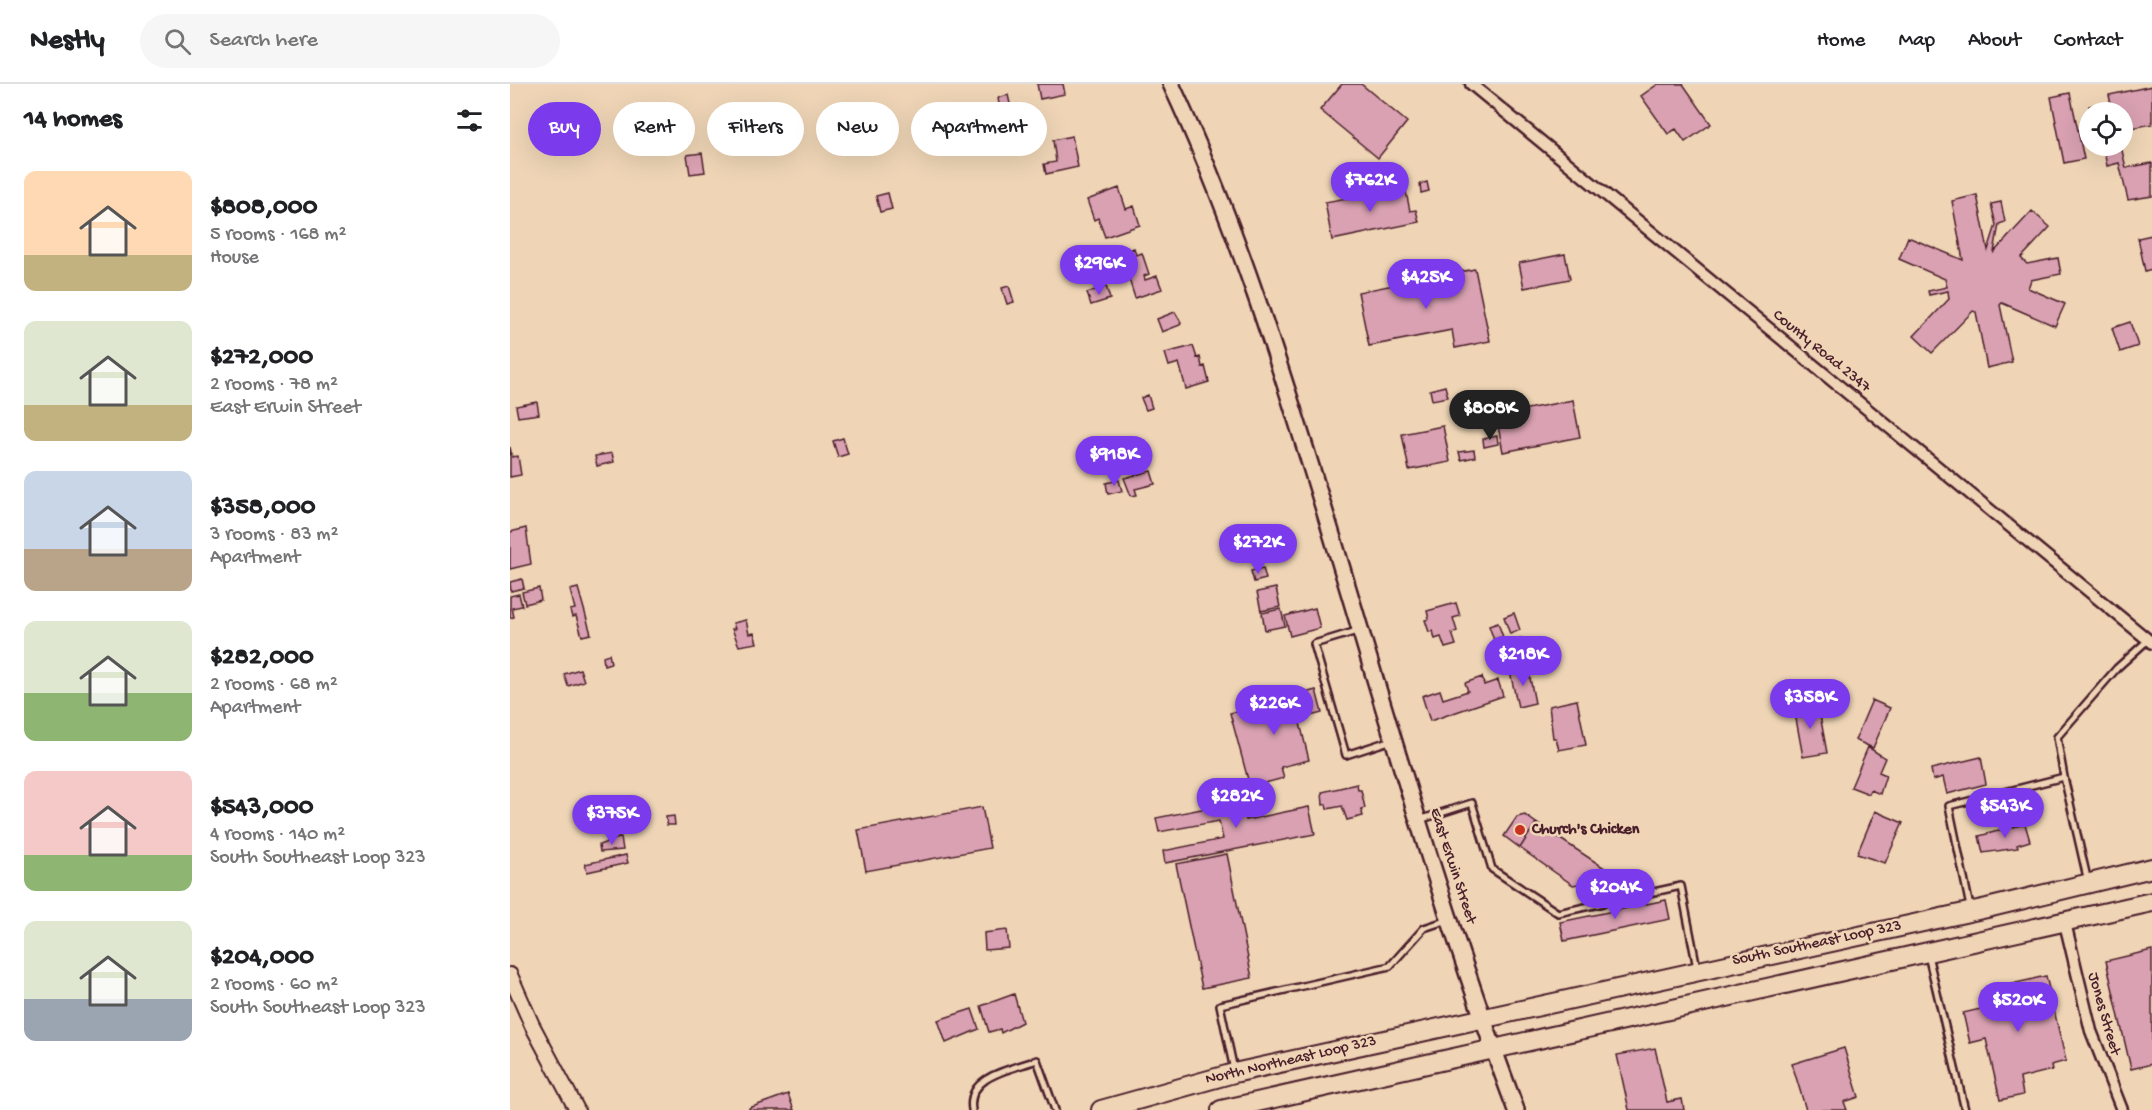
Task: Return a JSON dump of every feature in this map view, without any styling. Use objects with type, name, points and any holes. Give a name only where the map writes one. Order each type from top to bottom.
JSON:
[{"type":"highway","name":"South Southeast Loop 323","points":[[1482,1017],[1971,911],[2152,868]]},
{"type":"highway","name":"South Southeast Loop 323","points":[[1493,1048],[1928,954],[2152,902]]},
{"type":"highway","name":"North Northeast Loop 323","points":[[1101,1110],[1234,1073],[1482,1017]]},
{"type":"highway","name":"North Northeast Loop 323","points":[[1221,1110],[1493,1048]]},
{"type":"main road","name":"East Erwin Street","points":[[1171,84],[1239,242],[1275,350],[1418,820],[1482,1017],[1516,1110]]},
{"type":"street","name":"County Road 2347","points":[[1472,84],[2150,641]]},
{"type":"street","name":"Jones Street","points":[[2065,923],[2088,1021],[2118,1109]]},
{"type":"street","points":[[510,975],[532,1025],[577,1110]]},
{"type":"lane","points":[[1360,630],[1314,644],[1346,755],[1393,739]]},
{"type":"lane","points":[[2089,883],[2057,737],[2117,668],[2150,641]]},
{"type":"lane","points":[[1971,911],[1949,806],[2064,777]]},
{"type":"lane","points":[[1418,820],[1472,803],[1492,869],[1558,914],[1681,886],[1697,970]]},
{"type":"lane","points":[[1234,1073],[1220,1005],[1390,966],[1425,928],[1450,919]]},
{"type":"lane","points":[[1928,954],[1965,1110]]},
{"type":"lane","points":[[972,1110],[971,1101],[977,1086],[984,1079],[1037,1060],[1055,1110]]},
{"type":"building","points":[[1037,84],[1063,84],[1065,94],[1040,99]]},
{"type":"building","points":[[1342,84],[1361,84],[1407,122],[1378,158],[1320,110]]},
{"type":"building","points":[[1658,84],[1683,84],[1711,124],[1685,142],[1676,129],[1668,134],[1641,96]]},
{"type":"building","points":[[2152,86],[2152,124],[2133,128],[2133,102],[2110,102],[2109,95]]},
{"type":"building","points":[[2070,93],[2079,135],[2079,156],[2083,156],[2084,159],[2064,163],[2051,97]]},
{"type":"building","points":[[1008,95],[1010,102],[999,102],[998,98]]},
{"type":"building","points":[[1072,136],[1078,167],[1046,174],[1044,164],[1056,162],[1053,140]]},
{"type":"building","points":[[702,153],[705,172],[690,174],[687,156],[695,156],[695,154]]},
{"type":"building","points":[[2105,156],[2123,156],[2126,168],[2152,163],[2152,196],[2128,200],[2119,163],[2107,166]]},
{"type":"building","points":[[1427,182],[1429,191],[1421,193],[1420,184]]},
{"type":"building","points":[[1405,187],[1410,211],[1416,210],[1419,222],[1332,240],[1325,202]]},
{"type":"building","points":[[1119,188],[1126,209],[1134,206],[1140,225],[1105,237],[1098,218],[1094,220],[1087,200]]},
{"type":"building","points":[[888,193],[892,209],[880,212],[876,196]]},
{"type":"building","points":[[1977,195],[1988,250],[1996,225],[1991,204],[2001,202],[2005,222],[1999,224],[1994,252],[2032,211],[2050,227],[2021,258],[2027,264],[2058,258],[2061,274],[2031,280],[2028,288],[2065,304],[2055,326],[2002,303],[2000,305],[2012,362],[1987,368],[1976,312],[1973,311],[1932,353],[1914,336],[1949,299],[1948,291],[1929,295],[1928,291],[1947,287],[1945,279],[1899,259],[1908,237],[1963,260],[1952,201]]},
{"type":"building","points":[[2152,235],[2152,269],[2145,271],[2138,238]]},
{"type":"building","points":[[1134,248],[1136,255],[1142,253],[1149,274],[1144,276],[1145,280],[1157,276],[1162,289],[1135,298],[1127,273],[1123,274],[1121,269],[1125,268],[1120,253]]},
{"type":"building","points":[[1565,254],[1570,279],[1524,288],[1519,263]]},
{"type":"building","points":[[1475,269],[1490,341],[1455,348],[1452,330],[1369,346],[1358,292]]},
{"type":"building","points":[[1009,286],[1014,302],[1007,304],[1002,288]]},
{"type":"building","points":[[1106,286],[1110,299],[1091,305],[1087,293]]},
{"type":"building","points":[[1175,312],[1181,322],[1180,325],[1162,332],[1157,319]]},
{"type":"building","points":[[2130,322],[2138,346],[2120,352],[2112,328]]},
{"type":"building","points":[[1193,346],[1197,358],[1200,357],[1202,367],[1205,366],[1209,382],[1186,389],[1179,363],[1169,366],[1165,353]]},
{"type":"building","points":[[1445,386],[1448,397],[1432,400],[1430,390]]},
{"type":"building","points":[[1148,395],[1152,408],[1146,410],[1141,398]]},
{"type":"building","points":[[1573,400],[1580,437],[1503,452],[1496,415]]},
{"type":"building","points":[[537,402],[539,414],[518,417],[516,406]]},
{"type":"building","points":[[1443,426],[1450,462],[1409,470],[1402,434]]},
{"type":"building","points":[[1497,436],[1498,444],[1484,447],[1483,439]]},
{"type":"building","points":[[843,438],[848,454],[838,457],[833,441]]},
{"type":"building","points":[[510,447],[512,457],[518,456],[521,475],[510,477]]},
{"type":"building","points":[[1474,450],[1475,457],[1461,460],[1459,452]]},
{"type":"building","points":[[612,453],[614,462],[597,466],[595,456]]},
{"type":"building","points":[[1151,471],[1155,484],[1135,489],[1137,495],[1131,496],[1124,478]]},
{"type":"building","points":[[1119,480],[1122,491],[1108,494],[1106,483]]},
{"type":"building","points":[[526,528],[531,564],[510,569],[510,532]]},
{"type":"building","points":[[1263,568],[1266,579],[1254,582],[1251,571]]},
{"type":"building","points":[[522,579],[524,588],[511,591],[510,582]]},
{"type":"building","points":[[539,588],[541,600],[525,604],[522,592]]},
{"type":"building","points":[[578,588],[591,634],[582,636],[576,616],[572,617],[570,610],[575,609],[570,590]]},
{"type":"building","points":[[1276,588],[1280,607],[1261,611],[1257,592]]},
{"type":"building","points":[[519,594],[522,606],[512,608],[514,617],[510,618],[510,596]]},
{"type":"building","points":[[1456,603],[1460,616],[1453,618],[1457,631],[1452,633],[1456,645],[1445,648],[1441,637],[1435,639],[1433,631],[1429,632],[1425,620],[1429,619],[1427,611]]},
{"type":"building","points":[[1315,608],[1320,628],[1290,636],[1285,616]]},
{"type":"building","points":[[1281,609],[1285,626],[1265,630],[1262,613]]},
{"type":"building","points":[[1514,613],[1520,630],[1510,634],[1504,617]]},
{"type":"building","points":[[746,620],[749,634],[754,633],[757,643],[739,646],[732,629],[735,629],[733,623]]},
{"type":"building","points":[[1498,623],[1503,637],[1494,640],[1489,626]]},
{"type":"building","points":[[1521,638],[1524,646],[1505,652],[1503,644]]},
{"type":"building","points":[[609,654],[611,663],[604,665],[603,656]]},
{"type":"building","points":[[1528,668],[1535,703],[1518,707],[1510,672]]},
{"type":"building","points":[[580,669],[584,681],[568,686],[564,674]]},
{"type":"building","points":[[1482,677],[1484,685],[1498,680],[1503,696],[1430,721],[1422,696],[1440,690],[1443,699],[1468,691],[1465,683]]},
{"type":"building","points":[[1316,690],[1322,713],[1299,719],[1309,760],[1281,767],[1284,778],[1250,787],[1230,713]]},
{"type":"building","points":[[1577,700],[1586,745],[1559,750],[1556,738],[1553,738],[1549,706]]},
{"type":"building","points":[[1872,700],[1890,708],[1873,748],[1855,740]]},
{"type":"building","points":[[1818,704],[1827,753],[1803,757],[1794,708]]},
{"type":"building","points":[[1868,747],[1885,758],[1879,772],[1886,775],[1880,794],[1871,790],[1869,794],[1851,787]]},
{"type":"building","points":[[1981,757],[1986,784],[1947,794],[1943,777],[1933,780],[1931,769]]},
{"type":"building","points":[[1357,784],[1358,790],[1361,790],[1365,808],[1361,809],[1363,816],[1347,820],[1342,806],[1327,809],[1326,804],[1323,805],[1322,792]]},
{"type":"building","points":[[1242,801],[1246,820],[1309,807],[1315,834],[1165,863],[1163,851],[1223,839],[1219,821],[1159,832],[1156,818]]},
{"type":"building","points":[[982,807],[990,848],[866,871],[858,830]]},
{"type":"building","points":[[1875,811],[1903,823],[1885,863],[1857,854]]},
{"type":"building","name":"Church's Chicken","points":[[1525,815],[1536,823],[1520,848],[1504,836],[1517,817]]},
{"type":"building","points":[[674,816],[675,825],[667,825],[666,817]]},
{"type":"building","points":[[1536,823],[1606,869],[1598,880],[1589,874],[1583,883],[1573,885],[1520,848]]},
{"type":"building","points":[[2025,824],[2030,841],[2017,845],[2018,848],[1983,853],[1979,836]]},
{"type":"building","points":[[621,837],[623,850],[600,852],[599,845]]},
{"type":"building","points":[[1227,854],[1252,978],[1202,988],[1176,864]]},
{"type":"building","points":[[626,855],[628,863],[587,872],[585,864]]},
{"type":"building","points":[[1666,900],[1670,919],[1564,941],[1560,922]]},
{"type":"building","points":[[1007,930],[1009,948],[985,950],[984,933]]},
{"type":"building","points":[[2152,950],[2152,1064],[2131,1069],[2106,961]]},
{"type":"building","points":[[2046,976],[2066,1061],[2051,1065],[2052,1070],[2020,1078],[2023,1095],[2000,1100],[1986,1039],[1970,1043],[1963,1013],[1985,1008],[1981,991]]},
{"type":"building","points":[[1014,994],[1022,1022],[1001,1033],[1000,1029],[989,1032],[981,1006]]},
{"type":"building","points":[[972,1009],[979,1029],[946,1043],[938,1020]]},
{"type":"building","points":[[1655,1048],[1667,1102],[1682,1099],[1684,1110],[1629,1110],[1617,1055]]},
{"type":"building","points":[[1844,1048],[1859,1097],[1844,1102],[1847,1110],[1806,1110],[1792,1064]]},
{"type":"building","points":[[788,1094],[794,1110],[749,1110],[749,1108]]},
{"type":"place","name":"Church's Chicken","points":[[1520,830]]}]
